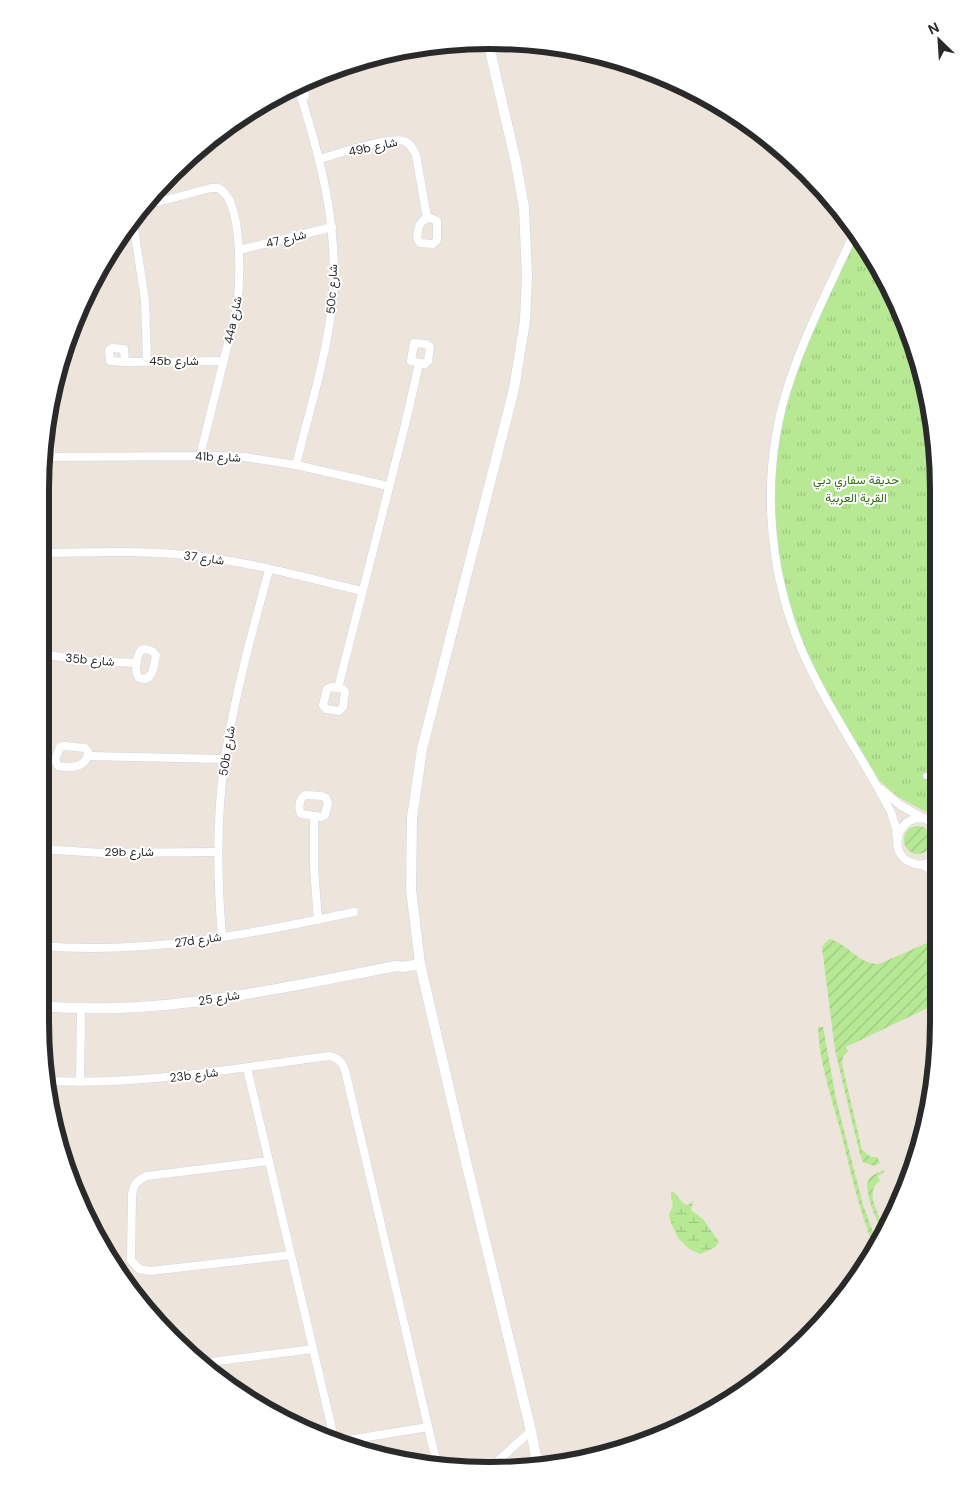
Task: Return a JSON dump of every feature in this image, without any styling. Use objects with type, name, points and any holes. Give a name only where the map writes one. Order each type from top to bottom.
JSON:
[{"type":"street","points":[[490,49],[520,186],[526,231],[526,299],[522,344],[514,389],[422,749],[412,818],[410,871],[413,915],[420,961],[468,1170],[532,1431],[537,1459]]},
{"type":"street","name":"50c شارع","points":[[304,90],[307,113]]},
{"type":"street","name":"50c شارع","points":[[296,465],[330,323],[334,265],[332,227],[319,160],[300,92]]},
{"type":"street","name":"49b شارع","points":[[319,160],[391,140],[404,141],[409,144],[416,155],[427,218]]},
{"type":"street","name":"44a شارع","points":[[155,203],[211,188],[218,188],[225,192],[228,199],[237,233],[239,250],[237,307],[200,456]]},
{"type":"street","name":"شارع 47","points":[[239,250],[332,227]]},
{"type":"street","points":[[133,230],[145,300],[147,361]]},
{"type":"street","points":[[851,238],[800,354],[788,389],[777,434],[773,461],[771,516],[778,571],[794,631],[815,677],[891,812],[897,844],[902,856],[914,864],[921,865],[930,862]]},
{"type":"street","name":"45b شارع","points":[[125,362],[223,361]]},
{"type":"street","points":[[338,688],[405,425],[418,364]]},
{"type":"street","name":"41b شارع","points":[[51,456],[244,457],[296,465],[388,486]]},
{"type":"street","name":"شارع 37","points":[[49,553],[143,552],[215,558],[362,591]]},
{"type":"street","name":"50b شارع","points":[[222,936],[218,852],[221,790],[239,687],[269,570]]},
{"type":"street","name":"35b شارع","points":[[49,655],[87,661],[137,663]]},
{"type":"street","points":[[88,756],[225,759]]},
{"type":"street","points":[[926,776],[930,775]]},
{"type":"street","points":[[876,785],[900,805],[929,819]]},
{"type":"street","points":[[314,816],[314,868],[318,920]]},
{"type":"street","points":[[897,837],[904,825],[909,821],[929,819]]},
{"type":"street","name":"29b شارع","points":[[49,850],[102,853],[218,852]]},
{"type":"street","points":[[921,865],[930,869]]},
{"type":"street","name":"27d شارع","points":[[49,947],[129,948],[222,936],[354,912]]},
{"type":"street","name":"شارع 25","points":[[49,1006],[138,1007],[189,1002],[397,966],[402,967],[420,961]]},
{"type":"street","points":[[80,1082],[81,1008]]},
{"type":"street","name":"23b شارع","points":[[53,1081],[147,1080],[329,1056],[338,1058],[345,1070],[428,1427]]},
{"type":"street","points":[[247,1068],[333,1433]]},
{"type":"street","points":[[269,1161],[148,1176],[138,1181],[132,1195],[132,1260],[139,1269],[150,1271],[291,1256]]},
{"type":"street","points":[[210,1362],[313,1349]]},
{"type":"street","points":[[350,1440],[428,1427],[435,1458]]},
{"type":"street","points":[[532,1431],[543,1458]]},
{"type":"street","points":[[497,1462],[532,1431]]},
{"type":"green space","name":"القرية العربية","points":[[852,240],[871,269],[897,321],[915,375],[926,432],[930,490],[930,814],[898,797],[880,781],[812,671],[797,631],[780,568],[773,513],[776,457],[785,404],[812,330]]},
{"type":"green space","points":[[918,826],[928,830],[930,833],[930,847],[928,850],[918,854],[908,850],[904,840],[908,830]]},
{"type":"green space","points":[[830,939],[843,945],[859,958],[879,964],[930,942],[930,1007],[846,1047],[848,1051],[843,1056],[842,1064],[862,1150],[871,1157],[877,1157],[880,1163],[874,1166],[863,1162],[860,1155],[835,1050],[822,948]]},
{"type":"green space","points":[[818,1027],[823,1027],[836,1099],[863,1205],[874,1236],[872,1241],[859,1202],[826,1078]]},
{"type":"green space","points":[[884,1170],[885,1172],[878,1176],[880,1181],[873,1190],[874,1203],[882,1222],[880,1226],[867,1186],[870,1177]]},
{"type":"green space","points":[[671,1192],[674,1192],[684,1204],[688,1205],[693,1201],[691,1210],[703,1219],[719,1242],[714,1248],[700,1254],[689,1249],[678,1238],[669,1214],[673,1206]]},
{"type":"park label","name":"حديقة سفاري دبي","points":[[856,480]]}]
